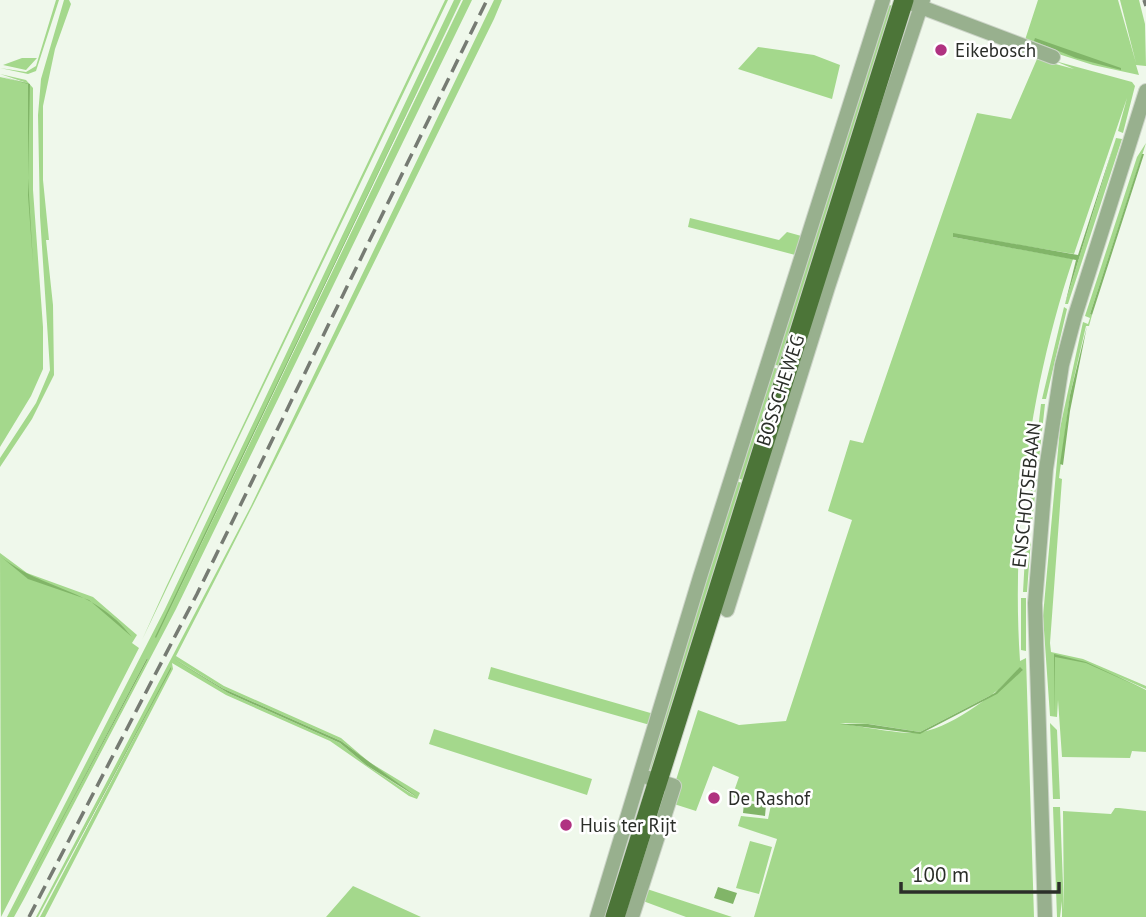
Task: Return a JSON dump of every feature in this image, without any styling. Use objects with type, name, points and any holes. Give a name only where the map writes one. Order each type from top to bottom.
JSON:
[{"type":"main road","name":"BOSSCHEWEG","points":[[615,917],[650,778],[754,499],[911,2]]},
{"type":"street","name":"BOSSCHEWEG","points":[[597,917],[650,778],[704,565],[883,0]]},
{"type":"street","points":[[911,2],[1053,57]]},
{"type":"street","name":"ENSCHOTSEBAAN","points":[[1045,917],[1035,603],[1046,469],[1062,365],[1146,91]]},
{"type":"street","name":"BOSSCHEWEG","points":[[727,611],[754,499]]},
{"type":"street","points":[[632,917],[674,786],[650,778]]},
{"type":"shaded area","points":[[56,0],[59,0],[36,71],[28,74],[0,68],[26,72],[36,66]]},
{"type":"shaded area","points":[[64,0],[69,0],[71,4],[55,49],[43,106],[43,180],[53,305],[54,375],[32,419],[0,467],[0,458],[36,403],[50,370],[40,216],[38,115],[41,79]]},
{"type":"shaded area","points":[[445,0],[448,0],[142,640],[166,587]]},
{"type":"shaded area","points":[[454,0],[461,0],[156,638],[463,0],[472,0],[176,609],[24,899],[14,917],[7,917],[165,609]],"holes":[[[147,658],[148,659],[58,827]]]},
{"type":"shaded area","points":[[461,0],[156,638],[155,637]]},
{"type":"shaded area","points":[[494,0],[502,0],[337,338],[176,656],[224,686],[341,738],[368,761],[341,741],[222,688],[175,659],[228,693],[340,743],[366,765],[416,797],[370,762],[420,793],[417,799],[409,796],[330,741],[226,695],[172,663],[173,669],[45,917],[40,917],[171,668],[36,917],[251,506]]},
{"type":"shaded area","points":[[1038,0],[1118,0],[1136,63],[1120,0],[1139,0],[1145,24],[1146,66],[1136,65],[1139,75],[1093,65],[1024,43]]},
{"type":"shaded area","points":[[888,5],[895,6],[782,367],[773,364]]},
{"type":"shaded area","points":[[1035,38],[1121,70],[1076,58],[1034,41]]},
{"type":"shaded area","points":[[758,47],[814,55],[840,65],[832,99],[738,69]]},
{"type":"shaded area","points":[[22,58],[37,58],[26,70],[3,65]]},
{"type":"shaded area","points":[[1037,59],[1074,69],[1055,61],[1132,82],[1135,86],[1123,133],[1118,131],[1127,98],[1074,254],[953,234],[953,237],[1073,259],[1045,357],[1021,509],[1018,611],[1020,661],[1026,658],[1034,917],[754,917],[777,839],[738,826],[741,816],[768,819],[771,805],[732,797],[739,777],[713,766],[696,811],[674,804],[676,780],[698,710],[739,725],[786,721],[852,520],[828,511],[850,440],[863,443],[977,113],[1011,119]],"holes":[[[1023,670],[999,689],[1012,676]],[[992,695],[958,718],[920,732]],[[840,723],[869,724],[920,732],[890,731]]]},
{"type":"shaded area","points":[[0,74],[26,80],[33,88],[33,190],[43,327],[43,369],[31,396],[0,447],[0,77],[27,83]]},
{"type":"shaded area","points":[[0,76],[30,84],[28,178],[28,84]]},
{"type":"shaded area","points":[[1116,138],[1122,139],[1068,304],[1065,304]]},
{"type":"shaded area","points":[[1115,141],[1065,304],[1076,260],[953,237],[953,233],[1078,255]]},
{"type":"shaded area","points":[[1146,143],[1090,314],[1092,315],[1089,326],[1086,326],[1070,395],[1059,478],[1062,479],[1050,643],[1051,652],[1083,659],[1146,686],[1146,689],[1117,676],[1146,690],[1146,752],[1132,751],[1130,758],[1062,757],[1058,700],[1057,717],[1050,716],[1043,616],[1060,428],[1083,322],[1088,324],[1090,318],[1085,316],[1137,157]]},
{"type":"shaded area","points":[[1144,154],[1092,315],[1090,314]]},
{"type":"shaded area","points":[[28,178],[33,263],[28,195]]},
{"type":"shaded area","points":[[690,218],[779,240],[787,232],[805,237],[799,256],[688,227]]},
{"type":"shaded area","points":[[1064,307],[1067,309],[1046,399],[1042,399]]},
{"type":"shaded area","points":[[1087,326],[1070,411],[1063,465],[1060,464],[1070,395]]},
{"type":"shaded area","points":[[772,367],[781,370],[746,481],[737,478]]},
{"type":"shaded area","points":[[1041,404],[1045,404],[1031,532],[1026,532]]},
{"type":"shaded area","points":[[736,481],[745,484],[652,771],[649,768]]},
{"type":"shaded area","points":[[1026,539],[1031,539],[1027,592],[1023,592]]},
{"type":"shaded area","points":[[0,553],[27,573],[93,597],[137,635],[132,643],[139,648],[1,917]]},
{"type":"shaded area","points":[[0,556],[34,577],[85,598],[28,579]]},
{"type":"shaded area","points":[[1021,598],[1026,598],[1026,651],[1021,650]]},
{"type":"shaded area","points":[[93,603],[117,620],[132,637]]},
{"type":"shaded area","points":[[1054,654],[1086,662],[1146,690],[1086,663],[1055,657],[1055,716]]},
{"type":"shaded area","points":[[147,658],[148,659],[10,917]]},
{"type":"shaded area","points":[[174,659],[222,688],[341,741],[417,797],[366,765],[340,743],[228,693]]},
{"type":"shaded area","points":[[171,667],[171,669],[38,917]]},
{"type":"shaded area","points":[[491,667],[654,714],[650,725],[488,679]]},
{"type":"shaded area","points":[[1020,667],[1023,670],[997,694],[920,734],[840,724],[868,724],[920,732],[995,693]]},
{"type":"shaded area","points":[[1050,723],[1057,730],[1060,799],[1053,799]]},
{"type":"shaded area","points":[[434,729],[592,779],[587,795],[429,744]]},
{"type":"shaded area","points":[[744,803],[766,805],[765,816],[743,813]]},
{"type":"shaded area","points":[[1053,807],[1060,807],[1064,910],[1063,811],[1111,814],[1115,808],[1119,808],[1146,811],[1146,917],[1062,917],[1062,901],[1060,917],[1057,917]]},
{"type":"shaded area","points":[[750,841],[772,847],[759,894],[736,888]]},
{"type":"shaded area","points":[[353,886],[421,917],[326,917]]},
{"type":"shaded area","points":[[718,887],[737,893],[733,904],[714,898]]},
{"type":"shaded area","points":[[647,889],[732,917],[686,917],[643,901]]},
{"type":"railway","points":[[29,917],[197,594],[487,0]]},
{"type":"railway","points":[[1144,0],[1146,6]]},
{"type":"place","name":"Eikebosch","points":[[941,50]]},
{"type":"place","name":"De Rashof","points":[[714,798]]},
{"type":"place","name":"Huis ter Rijt","points":[[566,825]]}]
